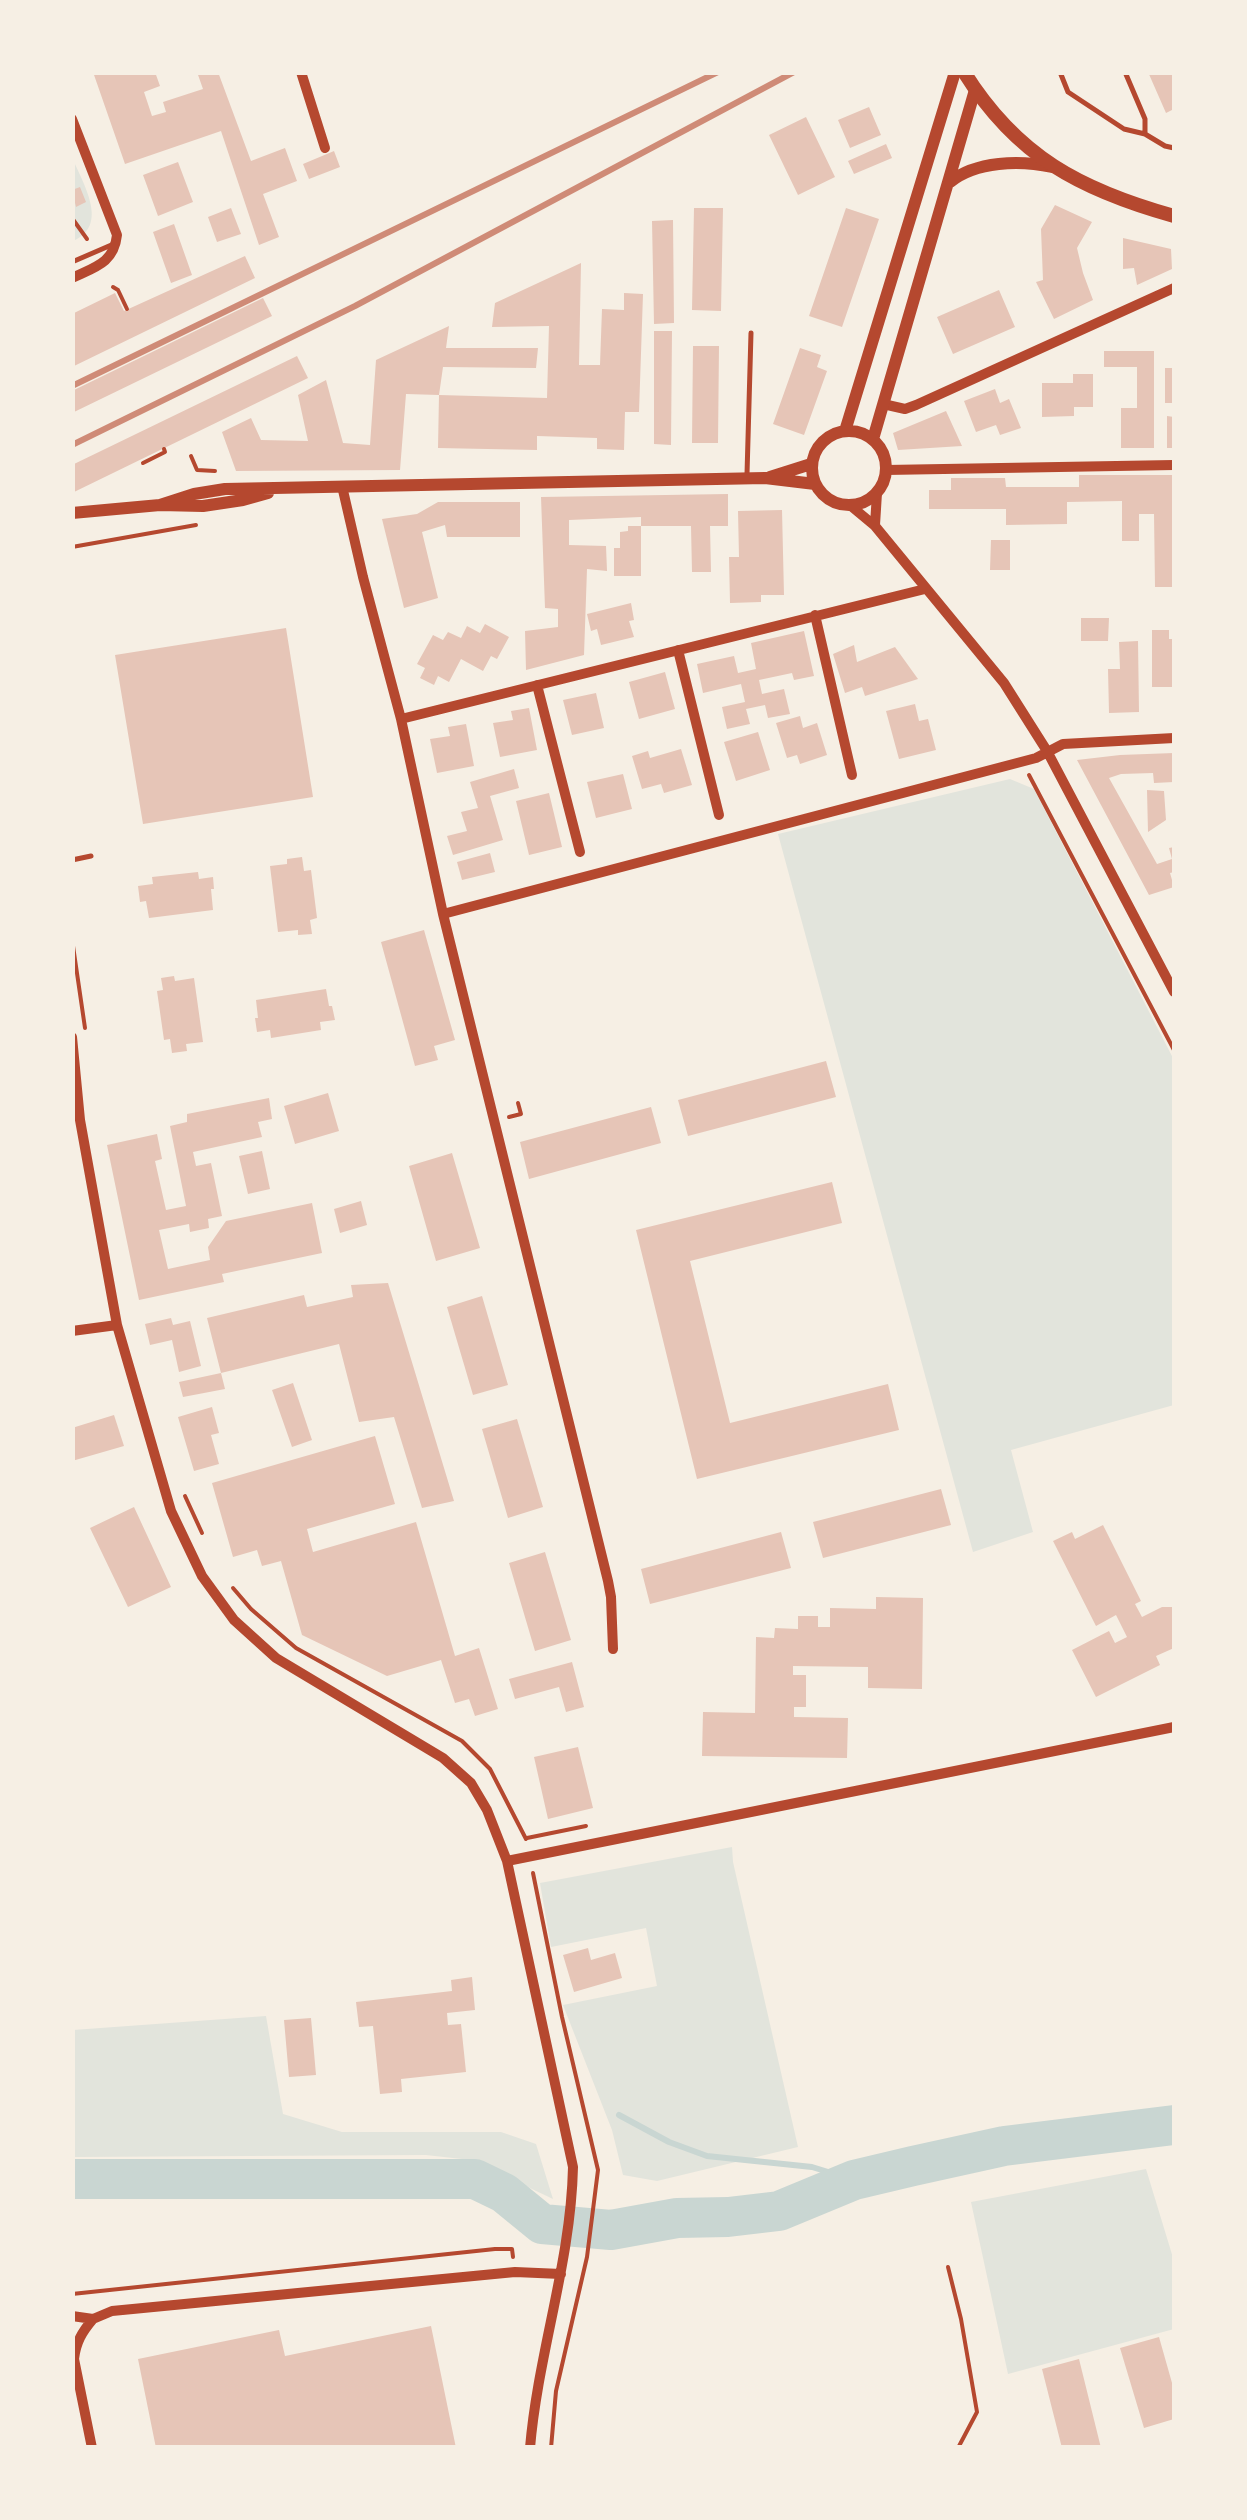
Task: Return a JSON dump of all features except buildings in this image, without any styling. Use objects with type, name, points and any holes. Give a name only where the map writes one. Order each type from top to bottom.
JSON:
[{"type":"main road","points":[[964,72],[1011,134],[1052,166],[1116,198],[1174,216]]},
{"type":"street","points":[[300,72],[325,148]]},
{"type":"street","points":[[845,430],[954,72]]},
{"type":"street","points":[[873,439],[975,90]]},
{"type":"street","points":[[72,278],[108,258],[114,252],[117,235],[74,126]]},
{"type":"street","points":[[948,184],[962,172],[983,167],[1022,163],[1052,166]]},
{"type":"street","points":[[883,404],[906,409],[916,406],[1174,288]]},
{"type":"street","points":[[852,506],[876,493],[885,479],[885,458],[866,434],[845,430],[818,446],[811,464],[814,484],[830,500],[852,506],[875,526],[1004,683],[1047,750],[1174,992]]},
{"type":"street","points":[[72,514],[160,505],[203,506],[286,488],[747,480],[811,464]]},
{"type":"street","points":[[886,470],[1174,465]]},
{"type":"street","points":[[765,478],[814,484]]},
{"type":"street","points":[[342,486],[608,1581],[613,1649]]},
{"type":"street","points":[[875,526],[876,493]]},
{"type":"street","points":[[401,719],[925,589]]},
{"type":"street","points":[[814,615],[852,775]]},
{"type":"street","points":[[678,650],[719,815]]},
{"type":"street","points":[[537,685],[580,852]]},
{"type":"street","points":[[444,914],[1022,762],[1063,744],[1174,738]]},
{"type":"street","points":[[72,1037],[79,1102],[117,1326],[171,1511],[202,1576],[234,1620],[276,1658],[443,1758],[463,1774],[486,1810],[506,1861],[573,2167],[566,2253],[530,2448]]},
{"type":"street","points":[[72,1090],[79,1102]]},
{"type":"street","points":[[72,1331],[117,1326]]},
{"type":"street","points":[[506,1861],[1174,1727]]},
{"type":"street","points":[[92,2448],[74,2359],[76,2345],[93,2319],[112,2311],[515,2272],[561,2274]]},
{"type":"street","points":[[72,2316],[93,2319]]},
{"type":"lane","points":[[1060,72],[1068,92],[1124,129],[1174,148]]},
{"type":"lane","points":[[1125,72],[1145,118],[1145,134]]},
{"type":"lane","points":[[72,262],[116,243]]},
{"type":"lane","points":[[747,480],[750,332]]},
{"type":"lane","points":[[72,860],[90,856]]},
{"type":"path","points":[[72,218],[88,240]]},
{"type":"path","points":[[113,288],[118,290],[127,309]]},
{"type":"path","points":[[142,463],[165,452],[164,449]]},
{"type":"path","points":[[191,456],[197,470],[225,472]]},
{"type":"path","points":[[72,547],[207,523]]},
{"type":"path","points":[[1022,762],[1174,1050]]},
{"type":"path","points":[[72,938],[85,1030]]},
{"type":"path","points":[[518,1103],[520,1114]]},
{"type":"path","points":[[181,1486],[203,1536]]},
{"type":"path","points":[[229,1584],[296,1648],[462,1740],[490,1769],[526,1838],[598,2170],[588,2257],[556,2391],[551,2448]]},
{"type":"path","points":[[72,2294],[512,2249],[515,2272]]},
{"type":"path","points":[[948,2267],[977,2412],[958,2448]]},
{"type":"shaded area","points":[[72,157],[87,191],[92,215],[84,234],[73,241]]},
{"type":"shaded area","points":[[1010,779],[1034,789],[1174,1060],[1174,1405],[1011,1450],[1033,1532],[973,1552],[778,834]]},
{"type":"shaded area","points":[[732,1847],[798,2147],[657,2181],[623,2175],[612,2130],[563,2005],[657,1986],[646,1928],[551,1947],[540,1883]]},
{"type":"shaded area","points":[[266,2016],[283,2114],[342,2132],[501,2132],[536,2144],[553,2199],[471,2160],[426,2155],[73,2157],[73,2030]]},
{"type":"shaded area","points":[[1146,2169],[1174,2261],[1174,2329],[1008,2374],[971,2202]]},
{"type":"waterway","points":[[619,2115],[669,2142],[707,2156],[812,2167],[854,2180]]},
{"type":"waterway","points":[[72,2179],[475,2179],[504,2193],[542,2224],[611,2230],[677,2218],[779,2211],[854,2180],[1004,2146],[1174,2125]]},
{"type":"railway","points":[[72,386],[718,72]]},
{"type":"railway","points":[[72,445],[355,306],[794,72]]}]
